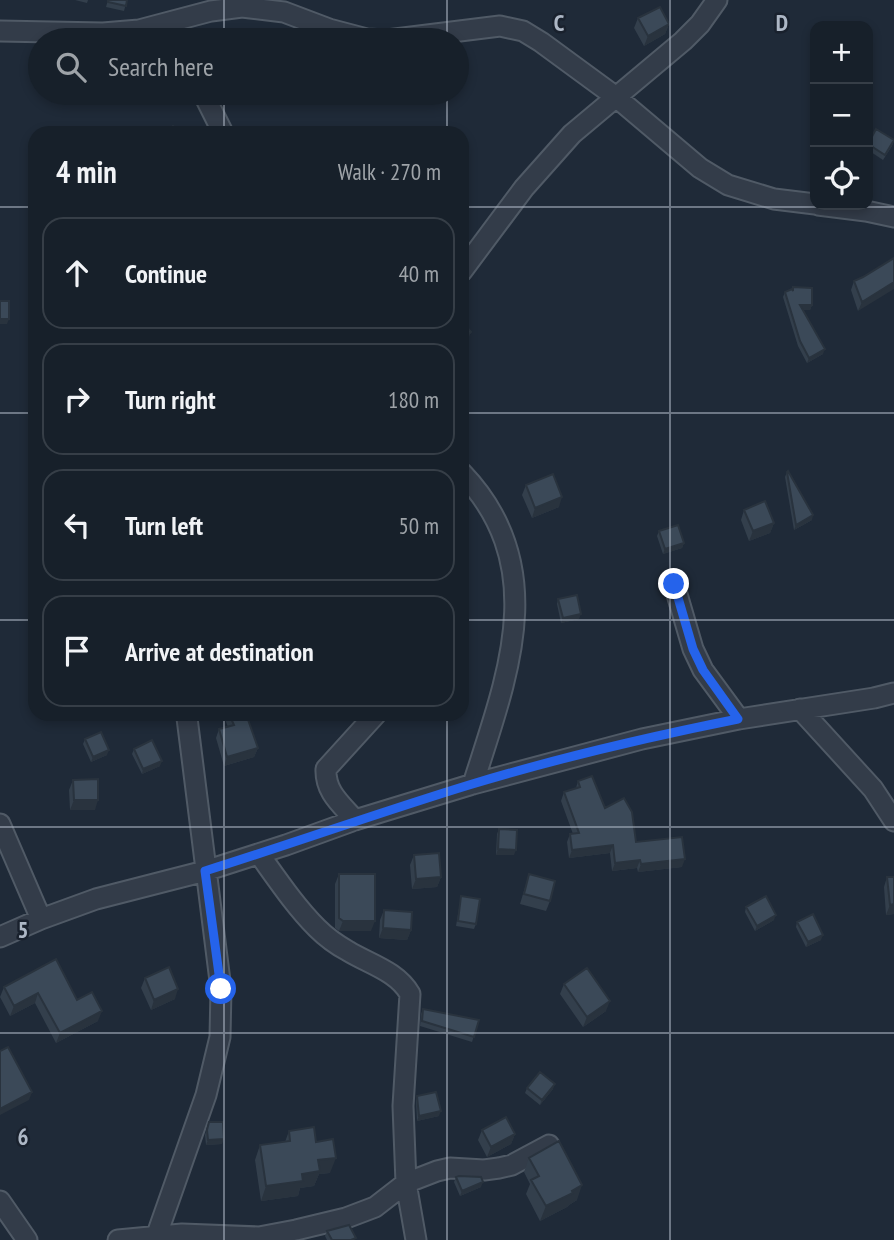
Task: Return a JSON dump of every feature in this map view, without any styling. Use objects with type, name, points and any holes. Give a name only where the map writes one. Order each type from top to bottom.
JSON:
[{"type":"street","points":[[469,262],[548,159],[572,134],[683,41],[700,24],[717,0]]},
{"type":"street","points":[[178,28],[211,11],[242,7],[284,12],[326,28]]},
{"type":"street","points":[[469,30],[500,26],[523,31],[616,97],[700,167],[728,185],[774,199],[810,204]]},
{"type":"street","points":[[0,31],[28,32]]},
{"type":"street","points":[[209,105],[220,126]]},
{"type":"street","points":[[858,210],[894,217]]},
{"type":"street","points":[[469,481],[505,540],[515,587],[515,622],[503,689],[473,784]]},
{"type":"street","points":[[674,584],[693,649],[703,670],[738,719]]},
{"type":"street","points":[[0,937],[96,899],[205,871],[355,820],[473,784],[642,739],[738,719],[894,693]]},
{"type":"street","points":[[800,709],[873,789],[894,821]]},
{"type":"street","points":[[155,1238],[206,1094],[220,1037],[221,989],[187,721]]},
{"type":"street","points":[[355,820],[334,796],[326,780],[326,769],[370,721]]},
{"type":"street","points":[[0,824],[41,919]]},
{"type":"street","points":[[259,854],[317,928],[346,950],[397,977],[410,994],[403,1106],[406,1183],[416,1240]]},
{"type":"street","points":[[118,1240],[182,1234],[259,1237],[296,1230],[346,1218],[374,1207],[406,1183],[437,1171],[450,1168],[484,1170],[512,1165],[549,1145]]},
{"type":"street","points":[[0,1201],[27,1240]]},
{"type":"building","points":[[108,0],[127,0],[126,6]]},
{"type":"building","points":[[660,7],[669,24],[648,36],[638,18]]},
{"type":"building","points":[[876,129],[894,140],[885,155],[873,147]]},
{"type":"building","points":[[894,258],[894,282],[862,302],[854,281]]},
{"type":"building","points":[[793,287],[812,288],[812,305],[800,305],[825,349],[809,358],[800,341],[785,292],[792,289],[793,291]]},
{"type":"building","points":[[0,301],[9,301],[9,319],[0,319]]},
{"type":"building","points":[[787,472],[813,515],[796,525]]},
{"type":"building","points":[[553,474],[562,497],[535,508],[526,485]]},
{"type":"building","points":[[765,501],[774,523],[753,531],[744,510]]},
{"type":"building","points":[[678,525],[684,543],[665,549],[659,531]]},
{"type":"building","points":[[577,595],[581,614],[563,618],[558,599]]},
{"type":"building","points":[[232,721],[248,721],[258,748],[227,757],[219,729],[234,725]]},
{"type":"building","points":[[101,732],[109,750],[93,757],[85,739]]},
{"type":"building","points":[[152,740],[162,761],[143,769],[134,749]]},
{"type":"building","points":[[592,776],[605,808],[624,798],[632,812],[636,842],[682,837],[685,859],[641,864],[640,860],[615,863],[613,845],[572,850],[570,834],[579,833],[564,792],[580,787],[578,781]]},
{"type":"building","points":[[98,779],[98,800],[74,800],[73,780]]},
{"type":"building","points":[[499,829],[517,830],[516,850],[498,849]]},
{"type":"building","points":[[439,853],[441,877],[416,879],[414,855]]},
{"type":"building","points":[[339,874],[375,874],[375,921],[343,921],[339,918]]},
{"type":"building","points":[[529,874],[555,881],[550,901],[524,894]]},
{"type":"building","points":[[887,877],[894,877],[894,904],[890,905]]},
{"type":"building","points":[[461,896],[480,899],[476,924],[458,921]]},
{"type":"building","points":[[766,896],[776,915],[757,926],[746,907]]},
{"type":"building","points":[[384,910],[412,912],[411,930],[383,928]]},
{"type":"building","points":[[813,914],[823,935],[808,942],[797,922]]},
{"type":"building","points":[[56,959],[77,1000],[92,992],[102,1011],[60,1033],[38,993],[14,1006],[4,987]]},
{"type":"building","points":[[169,967],[178,989],[154,1000],[145,978]]},
{"type":"building","points":[[587,968],[610,1001],[587,1017],[564,984]]},
{"type":"building","points":[[423,1009],[479,1020],[474,1037],[422,1021]]},
{"type":"building","points":[[8,1047],[32,1092],[0,1109],[0,1051]]},
{"type":"building","points":[[540,1072],[555,1084],[542,1100],[527,1088]]},
{"type":"building","points":[[436,1092],[441,1111],[419,1116],[417,1096]]},
{"type":"building","points":[[506,1117],[515,1134],[491,1147],[482,1130]]},
{"type":"building","points":[[209,1122],[223,1122],[224,1139],[208,1140]]},
{"type":"building","points":[[314,1127],[316,1142],[333,1139],[336,1158],[318,1160],[320,1171],[302,1174],[303,1181],[266,1186],[260,1145],[290,1141],[289,1131]]},
{"type":"building","points":[[559,1141],[582,1185],[572,1191],[573,1193],[546,1206],[531,1180],[539,1176],[529,1158]]},
{"type":"building","points":[[456,1177],[481,1177],[483,1182],[462,1191]]},
{"type":"building","points":[[349,1225],[356,1238],[351,1240],[332,1240],[327,1231]]},
{"type":"route","points":[[221,989],[205,871],[355,820],[473,784],[642,739],[738,719],[703,670],[693,649],[674,584]]}]
